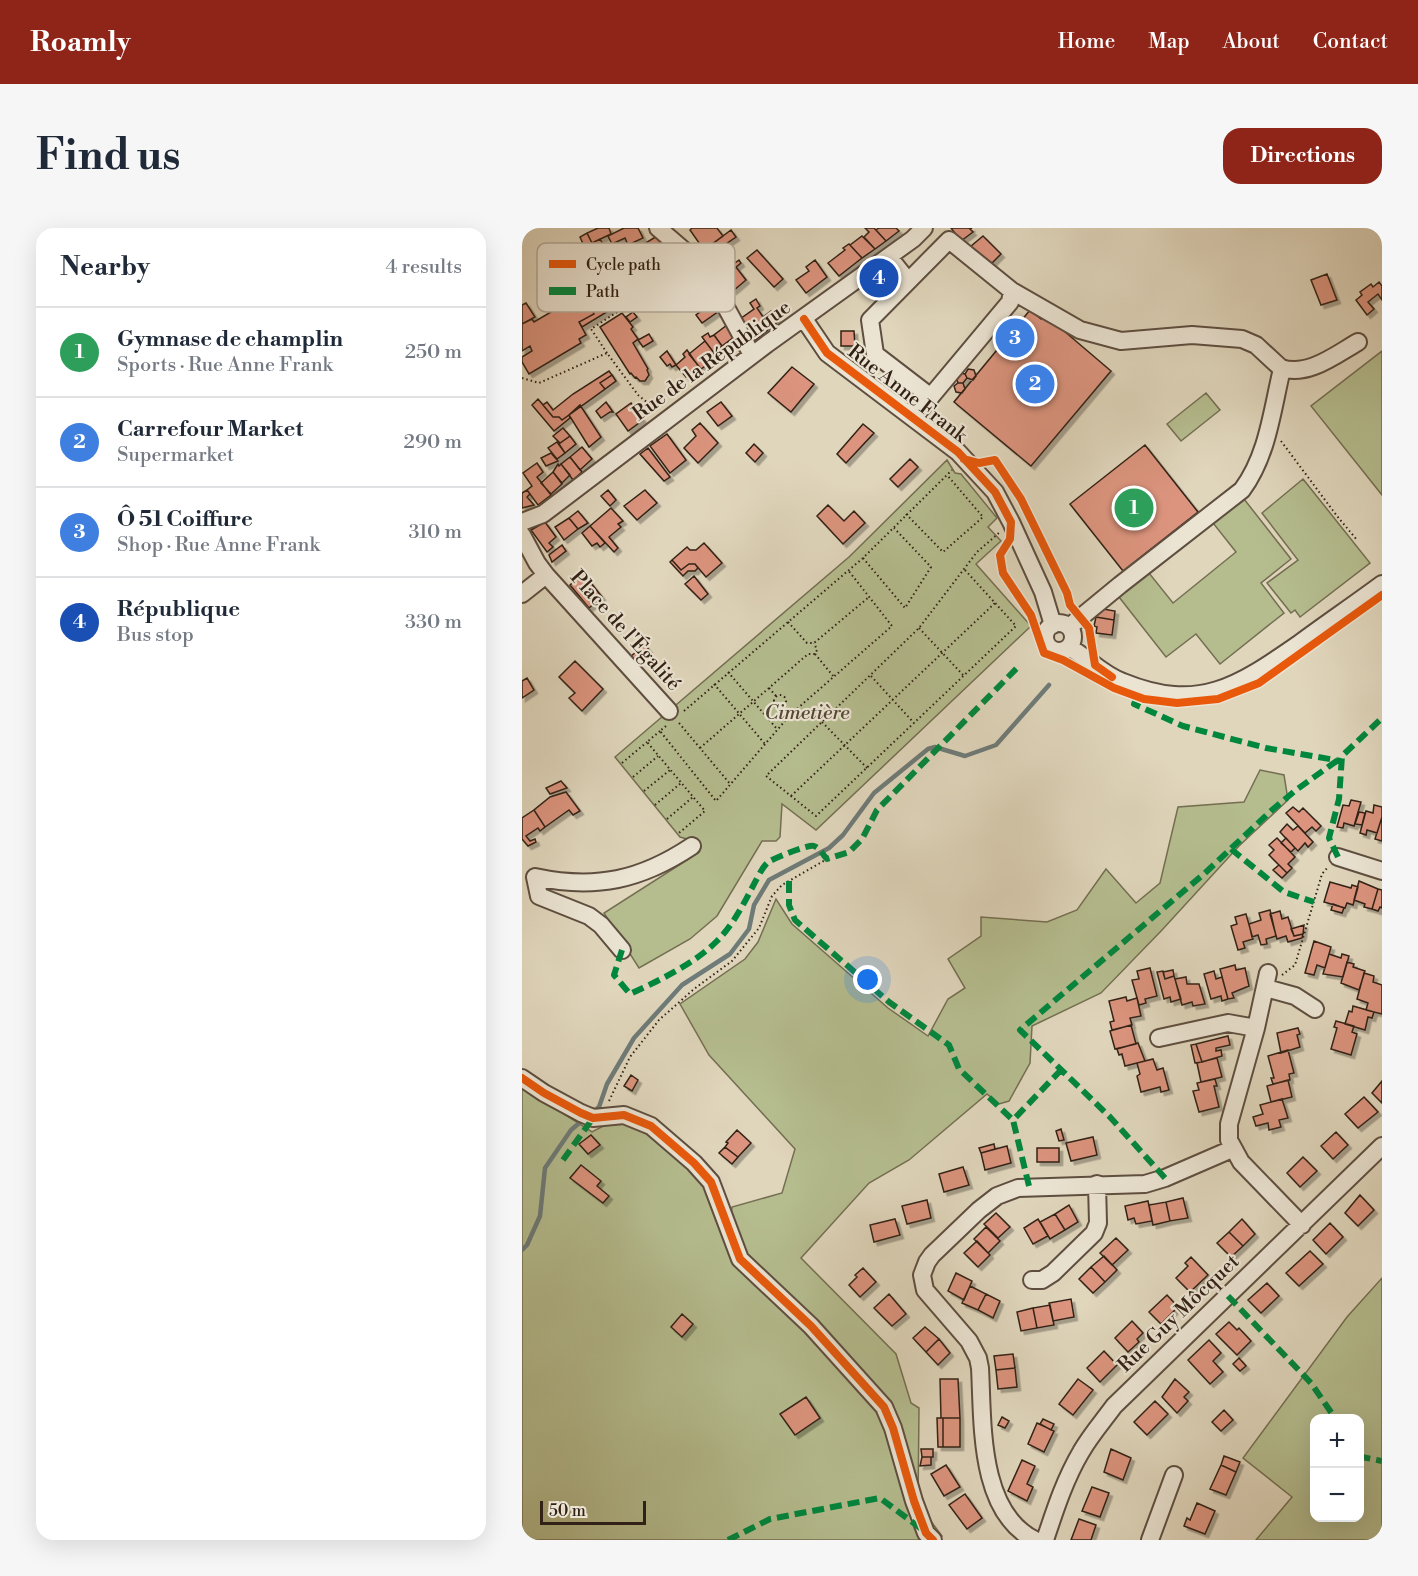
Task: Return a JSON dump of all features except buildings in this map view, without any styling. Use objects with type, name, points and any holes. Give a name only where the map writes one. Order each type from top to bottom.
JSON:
[{"type":"street","points":[[658,228],[675,243]]},
{"type":"street","name":"Rue de la République","points":[[522,522],[543,514],[752,355],[913,239],[924,228]]},
{"type":"street","points":[[931,397],[875,354],[870,320],[949,240],[1012,291],[1080,330],[1121,341],[1192,334],[1242,339],[1256,345],[1281,368],[1299,371],[1324,362],[1358,342]]},
{"type":"street","points":[[889,257],[908,281]]},
{"type":"street","points":[[913,418],[1010,302],[1012,291]]},
{"type":"street","points":[[728,312],[752,355]]},
{"type":"street","name":"Rue Anne Frank","points":[[804,319],[827,353],[964,459],[995,492],[1061,626]]},
{"type":"street","points":[[1070,647],[1058,651],[1047,644],[1046,636],[1112,591],[1242,490],[1251,477],[1267,441],[1269,421],[1281,368]]},
{"type":"street","points":[[522,535],[546,575]]},
{"type":"street","name":"Place de l'Égalité","points":[[522,594],[546,575],[674,717]]},
{"type":"street","points":[[1070,647],[1120,682],[1149,692],[1178,696],[1211,693],[1233,686],[1256,672],[1379,589]]},
{"type":"street","points":[[1061,626],[1073,639],[1070,647]]},
{"type":"street","points":[[529,873],[551,880],[610,882],[637,875],[692,846]]},
{"type":"street","points":[[1338,857],[1382,871]]},
{"type":"street","points":[[529,873],[539,896],[589,916],[601,925],[622,950]]},
{"type":"street","points":[[1302,1225],[1241,1162],[1229,1140],[1229,1124],[1267,980],[1315,1009]]},
{"type":"street","points":[[1159,1038],[1228,1023],[1256,1028]]},
{"type":"street","points":[[522,1078],[544,1093],[593,1118],[624,1115],[658,1131],[711,1182],[740,1259],[811,1326],[884,1407],[893,1428],[914,1501],[926,1533],[933,1540]]},
{"type":"street","name":"Rue Guy Môcquet","points":[[1046,1540],[1056,1508],[1075,1464],[1090,1437],[1114,1406],[1382,1146]]},
{"type":"street","points":[[1035,1540],[1011,1519],[993,1487],[985,1450],[980,1368],[974,1349],[930,1298],[922,1275],[927,1262],[979,1210],[1008,1190],[1029,1186],[1145,1184],[1165,1178],[1233,1149]]},
{"type":"street","points":[[1032,1280],[1042,1280],[1053,1273],[1094,1233],[1098,1223],[1097,1185]]},
{"type":"street","points":[[1150,1540],[1174,1475]]},
{"type":"path","points":[[616,312],[591,328],[638,395],[653,407],[666,402],[674,414]]},
{"type":"path","points":[[522,378],[539,383],[607,353]]},
{"type":"path","points":[[1269,421],[1278,438],[1357,540]]},
{"type":"path","points":[[622,763],[862,558],[964,459]]},
{"type":"path","points":[[906,514],[943,552],[983,517],[947,475]]},
{"type":"path","points":[[965,570],[1016,626],[816,816],[766,776],[919,628],[978,552],[1011,522]]},
{"type":"path","points":[[862,558],[905,608],[931,567],[894,528]]},
{"type":"path","points":[[660,731],[716,801],[791,714],[892,626],[848,570]]},
{"type":"path","points":[[788,622],[807,643],[814,643],[869,597]]},
{"type":"path","points":[[792,796],[995,603]]},
{"type":"path","points":[[919,628],[964,676]]},
{"type":"path","points":[[814,643],[817,650],[815,654]]},
{"type":"path","points":[[700,748],[808,654],[815,654]]},
{"type":"path","points":[[815,654],[834,677]]},
{"type":"path","points":[[728,672],[777,729]]},
{"type":"path","points":[[870,675],[914,723]]},
{"type":"path","points":[[714,684],[765,744]]},
{"type":"path","points":[[769,688],[776,696]]},
{"type":"path","points":[[776,696],[784,696],[787,700],[785,706],[781,708],[776,705],[774,700],[776,696]]},
{"type":"path","points":[[674,717],[731,785]]},
{"type":"path","points":[[822,722],[867,768]]},
{"type":"path","points":[[646,742],[705,811],[679,833]]},
{"type":"path","points":[[633,777],[658,756]]},
{"type":"path","points":[[644,791],[670,770]]},
{"type":"path","points":[[656,805],[681,783]]},
{"type":"path","points":[[667,819],[693,797]]},
{"type":"path","points":[[1267,980],[1295,965],[1322,874],[1338,857]]},
{"type":"path","points":[[606,1116],[609,1101],[630,1057],[659,1020],[694,989],[732,961],[759,928],[772,896],[782,885],[827,860]]},
{"type":"green space","points":[[1382,351],[1382,495],[1311,406]]},
{"type":"green space","points":[[1206,393],[1220,410],[1181,441],[1167,424]]},
{"type":"green space","name":"Cimetière","points":[[947,460],[955,473],[961,474],[997,518],[988,527],[1001,541],[976,564],[1031,626],[816,830],[782,804],[780,837],[776,841],[762,841],[717,916],[690,939],[639,968],[604,913],[698,853],[687,839],[680,837],[615,757],[849,557]]},
{"type":"green space","points":[[1303,479],[1370,563],[1300,617],[1295,610],[1291,613],[1267,583],[1298,560],[1262,513]]},
{"type":"green space","points":[[1244,499],[1291,559],[1261,583],[1284,613],[1220,664],[1196,634],[1166,657],[1119,597],[1149,573],[1173,603],[1236,552],[1213,523]]},
{"type":"green space","points":[[1260,770],[1284,775],[1288,800],[1239,846],[1101,993],[1032,1026],[1030,1063],[1009,1101],[999,1104],[987,1094],[909,1160],[869,1183],[801,1258],[896,1354],[911,1403],[919,1408],[918,1504],[942,1536],[936,1540],[522,1540],[522,1087],[592,1132],[613,1121],[633,1124],[689,1165],[711,1194],[727,1247],[732,1207],[782,1193],[795,1149],[709,1055],[680,1004],[745,959],[758,942],[776,899],[792,924],[888,1008],[928,1036],[948,999],[965,988],[948,959],[981,936],[981,917],[1047,922],[1077,910],[1106,869],[1136,903],[1160,883],[1178,807],[1244,802]]},
{"type":"green space","points":[[1382,1278],[1382,1540],[1256,1540],[1292,1497],[1243,1458],[1347,1317]]},
{"type":"waterway","points":[[593,1112],[599,1107],[607,1084],[634,1038],[682,985],[730,954],[749,929],[754,905],[769,880],[829,848],[843,835],[874,793],[928,749],[935,747],[965,756],[996,745],[1049,685]]},
{"type":"waterway","points":[[522,1250],[527,1245],[540,1216],[545,1168],[571,1130],[584,1119]]},
{"type":"marked path","points":[[622,950],[614,975],[630,994],[687,964],[717,941],[733,922],[761,871],[770,861],[811,846],[818,848],[827,859],[849,852],[862,839],[877,810],[1017,668]]},
{"type":"marked path","points":[[1136,699],[1134,704],[1183,726],[1266,748],[1341,761]]},
{"type":"marked path","points":[[1338,857],[1329,838],[1339,799],[1342,756],[1382,718]]},
{"type":"marked path","points":[[1165,1178],[1110,1117],[1020,1030],[1205,873],[1272,810],[1338,760]]},
{"type":"marked path","points":[[1231,849],[1284,892],[1314,902]]},
{"type":"marked path","points":[[789,881],[789,905],[795,920],[889,1002],[949,1045],[959,1069],[1013,1120]]},
{"type":"marked path","points":[[1029,1186],[1013,1120],[1061,1070]]},
{"type":"marked path","points":[[563,1160],[593,1118]]},
{"type":"marked path","points":[[1228,1296],[1311,1383],[1332,1414]]},
{"type":"marked path","points":[[1364,1457],[1382,1461]]},
{"type":"marked path","points":[[728,1540],[770,1519],[880,1498],[923,1530]]},
{"type":"cycle path","points":[[804,319],[827,353],[958,452],[995,492],[1011,522],[1010,539],[1000,555],[1003,573],[1031,615],[1044,653],[1063,660],[1114,688],[1144,699],[1177,703],[1218,699],[1259,683],[1382,595]]},
{"type":"cycle path","points":[[964,459],[979,463],[995,460],[1021,499],[1067,593],[1070,605],[1089,628],[1095,665],[1112,677]]},
{"type":"cycle path","points":[[522,1078],[544,1093],[593,1118],[624,1115],[651,1126],[694,1163],[711,1182],[740,1259],[811,1326],[884,1407],[893,1428],[914,1501],[926,1533],[933,1540]]},
{"type":"place","name":"République","points":[[879,278]]},
{"type":"place","name":"Ô 51 Coiffure","points":[[1015,338]]},
{"type":"place","name":"Carrefour Market","points":[[1035,384]]},
{"type":"place","name":"Gymnase de champlin","points":[[1134,508]]}]
